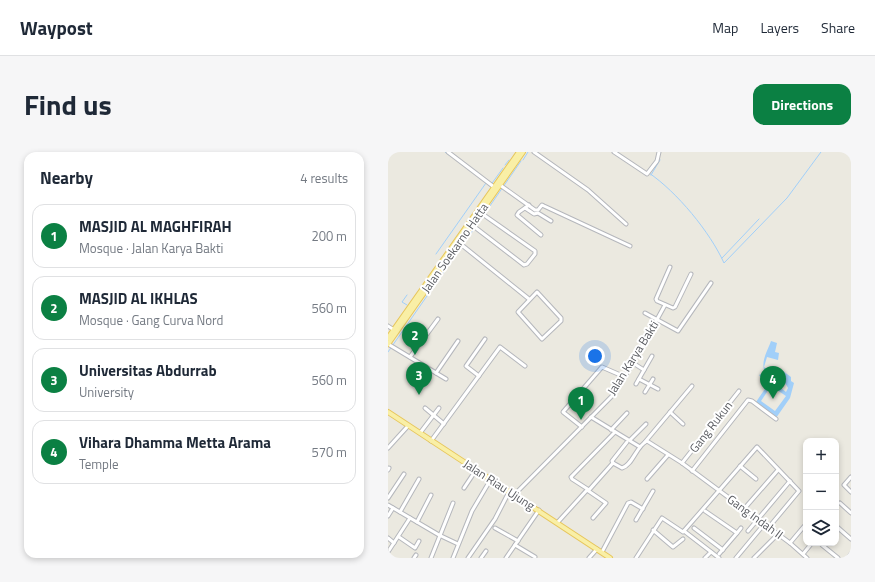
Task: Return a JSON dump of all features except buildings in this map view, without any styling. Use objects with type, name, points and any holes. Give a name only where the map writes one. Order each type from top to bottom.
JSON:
[{"type":"main road","name":"Jalan Soekarno Hatta","points":[[390,345],[465,232],[492,186],[519,152]]},
{"type":"main road","name":"Jalan Soekarno Hatta","points":[[388,338],[465,232],[474,226],[483,214],[523,152]]},
{"type":"main road","name":"Jalan Riau Ujung","points":[[388,412],[610,558]]},
{"type":"street","points":[[448,152],[454,154],[492,186]]},
{"type":"street","points":[[534,152],[588,190],[626,224]]},
{"type":"street","points":[[614,152],[648,173],[657,161],[659,152]]},
{"type":"street","points":[[502,186],[536,210],[542,205],[630,246]]},
{"type":"street","points":[[529,205],[517,215],[541,235]]},
{"type":"street","points":[[524,208],[534,214],[538,213],[551,221]]},
{"type":"street","points":[[474,226],[524,265],[527,264],[535,254],[535,251],[483,214]]},
{"type":"street","points":[[463,246],[530,299]]},
{"type":"street","points":[[670,267],[656,299],[665,305],[675,308],[691,274]]},
{"type":"street","points":[[645,313],[678,330],[711,283]]},
{"type":"street","points":[[538,292],[561,318],[560,322],[544,338],[541,338],[518,313],[518,310],[530,299],[538,292]]},
{"type":"street","name":"Jalan Karya Bakti","points":[[514,495],[614,394],[665,305]]},
{"type":"street","points":[[410,357],[438,319]]},
{"type":"street","points":[[388,326],[394,330]]},
{"type":"street","points":[[479,376],[466,367],[485,339]]},
{"type":"street","points":[[436,373],[458,341]]},
{"type":"street","points":[[390,345],[446,379]]},
{"type":"street","points":[[431,441],[500,347],[525,366]]},
{"type":"street","points":[[636,384],[652,356]]},
{"type":"street","points":[[633,363],[644,370]]},
{"type":"street","points":[[582,427],[563,412],[602,367],[625,377]]},
{"type":"street","points":[[639,378],[658,389]]},
{"type":"street","points":[[645,392],[653,379]]},
{"type":"street","points":[[613,463],[622,468],[625,467],[692,386]]},
{"type":"street","name":"Gang Rukun","points":[[682,463],[739,390]]},
{"type":"street","points":[[692,470],[749,400],[776,419]]},
{"type":"street","points":[[425,408],[444,424]]},
{"type":"street","points":[[420,433],[439,408]]},
{"type":"street","points":[[670,412],[683,424]]},
{"type":"street","points":[[612,430],[627,413]]},
{"type":"street","points":[[591,417],[640,447]]},
{"type":"street","points":[[557,523],[586,490],[589,490],[613,463],[629,441],[646,424]]},
{"type":"street","points":[[388,448],[408,426]]},
{"type":"street","points":[[593,518],[606,503],[572,479],[572,477],[615,432]]},
{"type":"street","name":"Gang Indah II","points":[[646,442],[692,470],[744,510],[790,542],[807,558]]},
{"type":"street","points":[[684,531],[720,492],[755,448],[759,447],[778,470],[798,489],[799,492],[769,527]]},
{"type":"street","points":[[647,479],[668,454]]},
{"type":"street","points":[[740,466],[756,479]]},
{"type":"street","points":[[464,488],[476,470]]},
{"type":"street","points":[[744,510],[778,470]]},
{"type":"street","points":[[388,498],[404,474]]},
{"type":"street","points":[[851,477],[844,485],[851,492]]},
{"type":"street","points":[[400,512],[419,479]]},
{"type":"street","points":[[453,558],[472,511],[491,479]]},
{"type":"street","points":[[748,531],[790,481]]},
{"type":"street","points":[[636,520],[653,491]]},
{"type":"street","points":[[468,558],[495,519],[509,492]]},
{"type":"street","points":[[417,522],[431,496]]},
{"type":"street","points":[[602,552],[628,503],[631,502],[643,508]]},
{"type":"street","points":[[431,558],[453,503]]},
{"type":"street","points":[[388,504],[439,535],[458,544]]},
{"type":"street","points":[[840,504],[851,513]]},
{"type":"street","points":[[388,516],[393,508]]},
{"type":"street","points":[[506,558],[539,510]]},
{"type":"street","points":[[705,511],[737,533]]},
{"type":"street","points":[[388,552],[410,518]]},
{"type":"street","points":[[636,558],[653,530],[663,518],[719,556],[741,528]]},
{"type":"street","points":[[790,542],[803,527]]},
{"type":"street","points":[[495,528],[518,540]]},
{"type":"street","points":[[694,528],[723,550]]},
{"type":"street","points":[[736,558],[761,528]]},
{"type":"street","points":[[839,529],[851,539]]},
{"type":"street","points":[[653,530],[674,547],[683,539]]},
{"type":"street","points":[[756,558],[778,534]]},
{"type":"street","points":[[399,537],[415,548],[419,541]]},
{"type":"street","points":[[388,538],[394,543]]},
{"type":"street","points":[[515,545],[535,557]]},
{"type":"street","points":[[803,554],[810,546]]},
{"type":"street","points":[[824,546],[838,558]]},
{"type":"street","points":[[588,558],[597,549]]},
{"type":"street","points":[[481,558],[486,551]]},
{"type":"street","points":[[705,558],[711,552]]},
{"type":"street","points":[[848,558],[851,554]]},
{"type":"water","points":[[771,341],[777,343],[775,352],[779,353],[778,360],[767,357],[764,367],[769,371],[763,380],[759,375],[765,372],[763,364]]},
{"type":"water","points":[[778,370],[783,371],[791,377],[791,381],[794,383],[790,398],[776,418],[756,402],[771,380],[786,392],[788,388],[787,385],[773,376]],"holes":[[[771,386],[786,396],[775,411],[761,401]]]},
{"type":"waterway","points":[[445,152],[449,155]]},
{"type":"waterway","points":[[523,160],[528,152]]},
{"type":"waterway","points":[[649,173],[671,191],[692,214],[702,226],[724,263],[787,198],[821,152]]},
{"type":"waterway","points":[[457,160],[486,183]]},
{"type":"waterway","points":[[505,165],[509,160]]},
{"type":"waterway","points":[[651,175],[660,160]]},
{"type":"waterway","points":[[476,226],[521,161]]},
{"type":"waterway","points":[[436,254],[486,183],[490,186],[503,168]]},
{"type":"waterway","points":[[722,258],[759,219]]},
{"type":"waterway","points":[[467,239],[474,229]]},
{"type":"waterway","points":[[452,260],[462,247]]},
{"type":"waterway","points":[[388,352],[450,263]]},
{"type":"waterway","points":[[407,295],[402,302],[407,305]]},
{"type":"place","name":"MASJID AL IKHLAS","points":[[415,355]]},
{"type":"place","name":"Universitas Abdurrab","points":[[419,395]]},
{"type":"place","name":"Vihara Dhamma Metta Arama","points":[[773,399]]},
{"type":"place","name":"MASJID AL MAGHFIRAH","points":[[581,420]]}]
